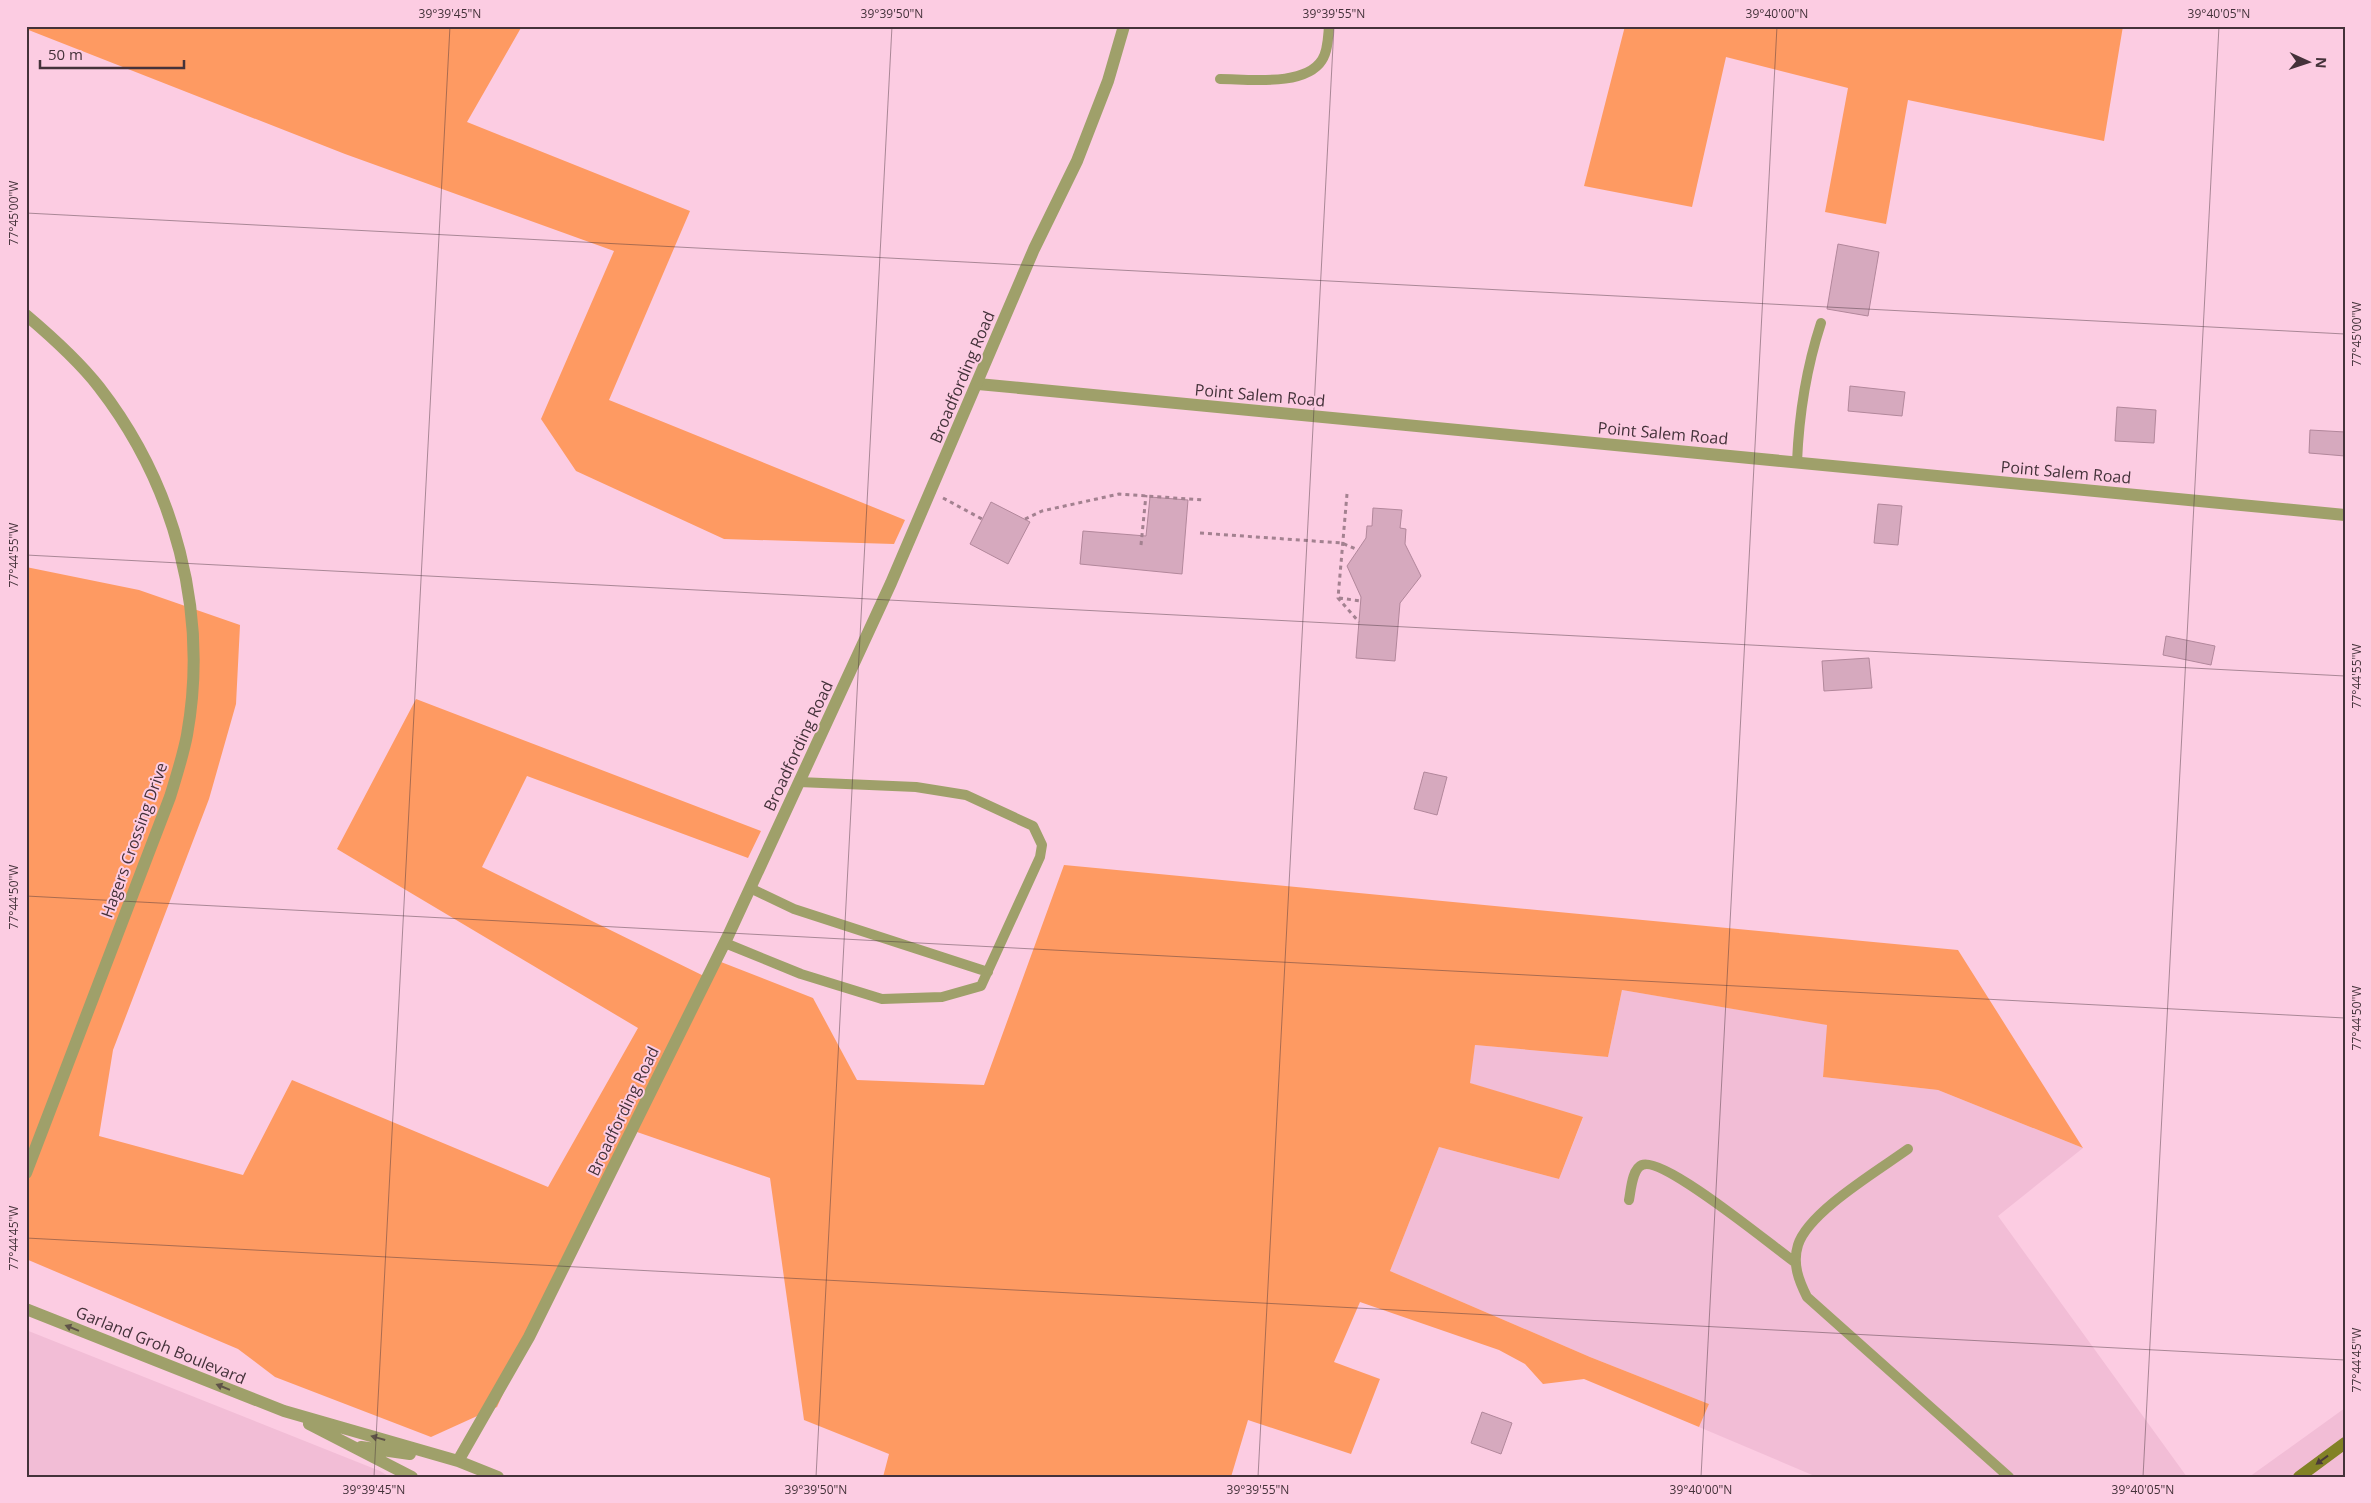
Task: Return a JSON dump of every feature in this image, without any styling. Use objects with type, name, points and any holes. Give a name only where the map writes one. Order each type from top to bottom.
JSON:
[{"type":"main road","points":[[2299,1477],[2345,1443]]},
{"type":"street","name":"Broadfording Road","points":[[458,1461],[529,1337],[725,943],[931,491],[1030,258],[1077,161],[1108,81],[1124,26]]},
{"type":"street","name":"Hagers Crossing Drive","points":[[26,315],[61,345],[98,386],[131,432],[158,485],[180,548],[191,606],[194,677],[187,736],[170,797],[26,1173]]},
{"type":"street","name":"Point Salem Road","points":[[978,384],[2345,515]]},
{"type":"street","name":"Garland Groh Boulevard","points":[[26,1309],[284,1411],[458,1461],[498,1477]]},
{"type":"street","name":"Garland Groh Boulevard","points":[[284,1411],[412,1477]]},
{"type":"street","points":[[350,1445],[458,1461],[482,1477]]},
{"type":"lane","points":[[1220,79],[1273,80],[1294,78],[1311,71],[1322,60],[1328,44],[1330,26]]},
{"type":"lane","points":[[1797,462],[1800,405],[1809,360],[1821,323]]},
{"type":"lane","points":[[725,943],[801,974],[882,999],[942,997],[968,991],[982,986],[1040,857],[1042,845],[1033,826],[966,795],[916,787],[799,782]]},
{"type":"lane","points":[[750,888],[794,909],[988,972]]},
{"type":"lane","points":[[1908,1149],[1830,1206],[1806,1227],[1798,1246],[1796,1264],[1798,1279],[1807,1297],[2009,1477]]},
{"type":"lane","points":[[1629,1200],[1636,1169],[1647,1164],[1659,1166],[1705,1195],[1796,1264]]},
{"type":"path","points":[[931,491],[982,519]]},
{"type":"path","points":[[1025,519],[1058,507],[1119,494],[1203,500]]},
{"type":"path","points":[[1347,494],[1338,598],[1359,622]]},
{"type":"path","points":[[1141,545],[1146,495]]},
{"type":"path","points":[[1200,533],[1342,543],[1358,550]]},
{"type":"path","points":[[1338,598],[1361,601]]},
{"type":"shaded area","points":[[26,26],[522,26],[467,122],[690,211],[609,400],[905,520],[894,544],[724,539],[576,471],[541,419],[614,251],[345,154],[26,29]]},
{"type":"shaded area","points":[[1625,26],[2123,26],[2104,141],[1908,100],[1886,224],[1825,212],[1848,88],[1726,57],[1692,207],[1584,186]]},
{"type":"shaded area","points":[[26,567],[139,590],[240,625],[236,704],[209,799],[113,1050],[99,1136],[243,1175],[292,1080],[548,1187],[638,1028],[337,849],[416,699],[761,831],[748,858],[527,776],[482,867],[712,980],[721,962],[813,998],[857,1080],[984,1085],[1064,865],[1958,950],[2083,1148],[1938,1090],[1823,1077],[1827,1025],[1622,990],[1608,1057],[1475,1045],[1470,1083],[1583,1117],[1559,1179],[1439,1147],[1390,1271],[1590,1357],[1709,1404],[1699,1427],[1584,1379],[1543,1384],[1525,1364],[1499,1350],[1360,1302],[1334,1362],[1380,1379],[1351,1454],[1248,1420],[1231,1477],[883,1477],[889,1454],[804,1420],[770,1178],[637,1132],[529,1337],[497,1407],[431,1437],[275,1377],[238,1349],[26,1259]]},
{"type":"shaded area","points":[[1622,990],[1828,1025],[1823,1077],[1938,1090],[2083,1148],[1998,1216],[2187,1477],[1817,1477],[1699,1427],[1709,1404],[1590,1357],[1390,1271],[1439,1147],[1559,1179],[1583,1118],[1469,1083],[1475,1045],[1608,1057]]},
{"type":"shaded area","points":[[26,1330],[380,1471],[390,1477],[26,1477]]},
{"type":"shaded area","points":[[2345,1408],[2345,1477],[2249,1477]]},
{"type":"building","points":[[1838,244],[1879,252],[1868,316],[1827,309]]},
{"type":"building","points":[[1850,386],[1905,392],[1902,416],[1848,411]]},
{"type":"building","points":[[2117,407],[2156,410],[2154,443],[2115,441]]},
{"type":"building","points":[[2310,430],[2345,432],[2345,456],[2309,453]]},
{"type":"building","points":[[1150,497],[1188,500],[1182,574],[1080,564],[1083,531],[1146,536]]},
{"type":"building","points":[[991,502],[1030,522],[1008,564],[970,544]]},
{"type":"building","points":[[1878,504],[1902,506],[1898,545],[1874,543]]},
{"type":"building","points":[[1373,508],[1402,510],[1400,528],[1406,529],[1405,544],[1421,576],[1400,603],[1395,661],[1356,658],[1361,597],[1347,566],[1366,538],[1367,526],[1372,526]]},
{"type":"building","points":[[2166,636],[2215,646],[2211,665],[2163,655]]},
{"type":"building","points":[[1869,658],[1872,688],[1824,691],[1822,661]]},
{"type":"building","points":[[1424,772],[1447,777],[1437,815],[1414,809]]},
{"type":"building","points":[[1482,1412],[1512,1423],[1501,1454],[1471,1443]]}]
